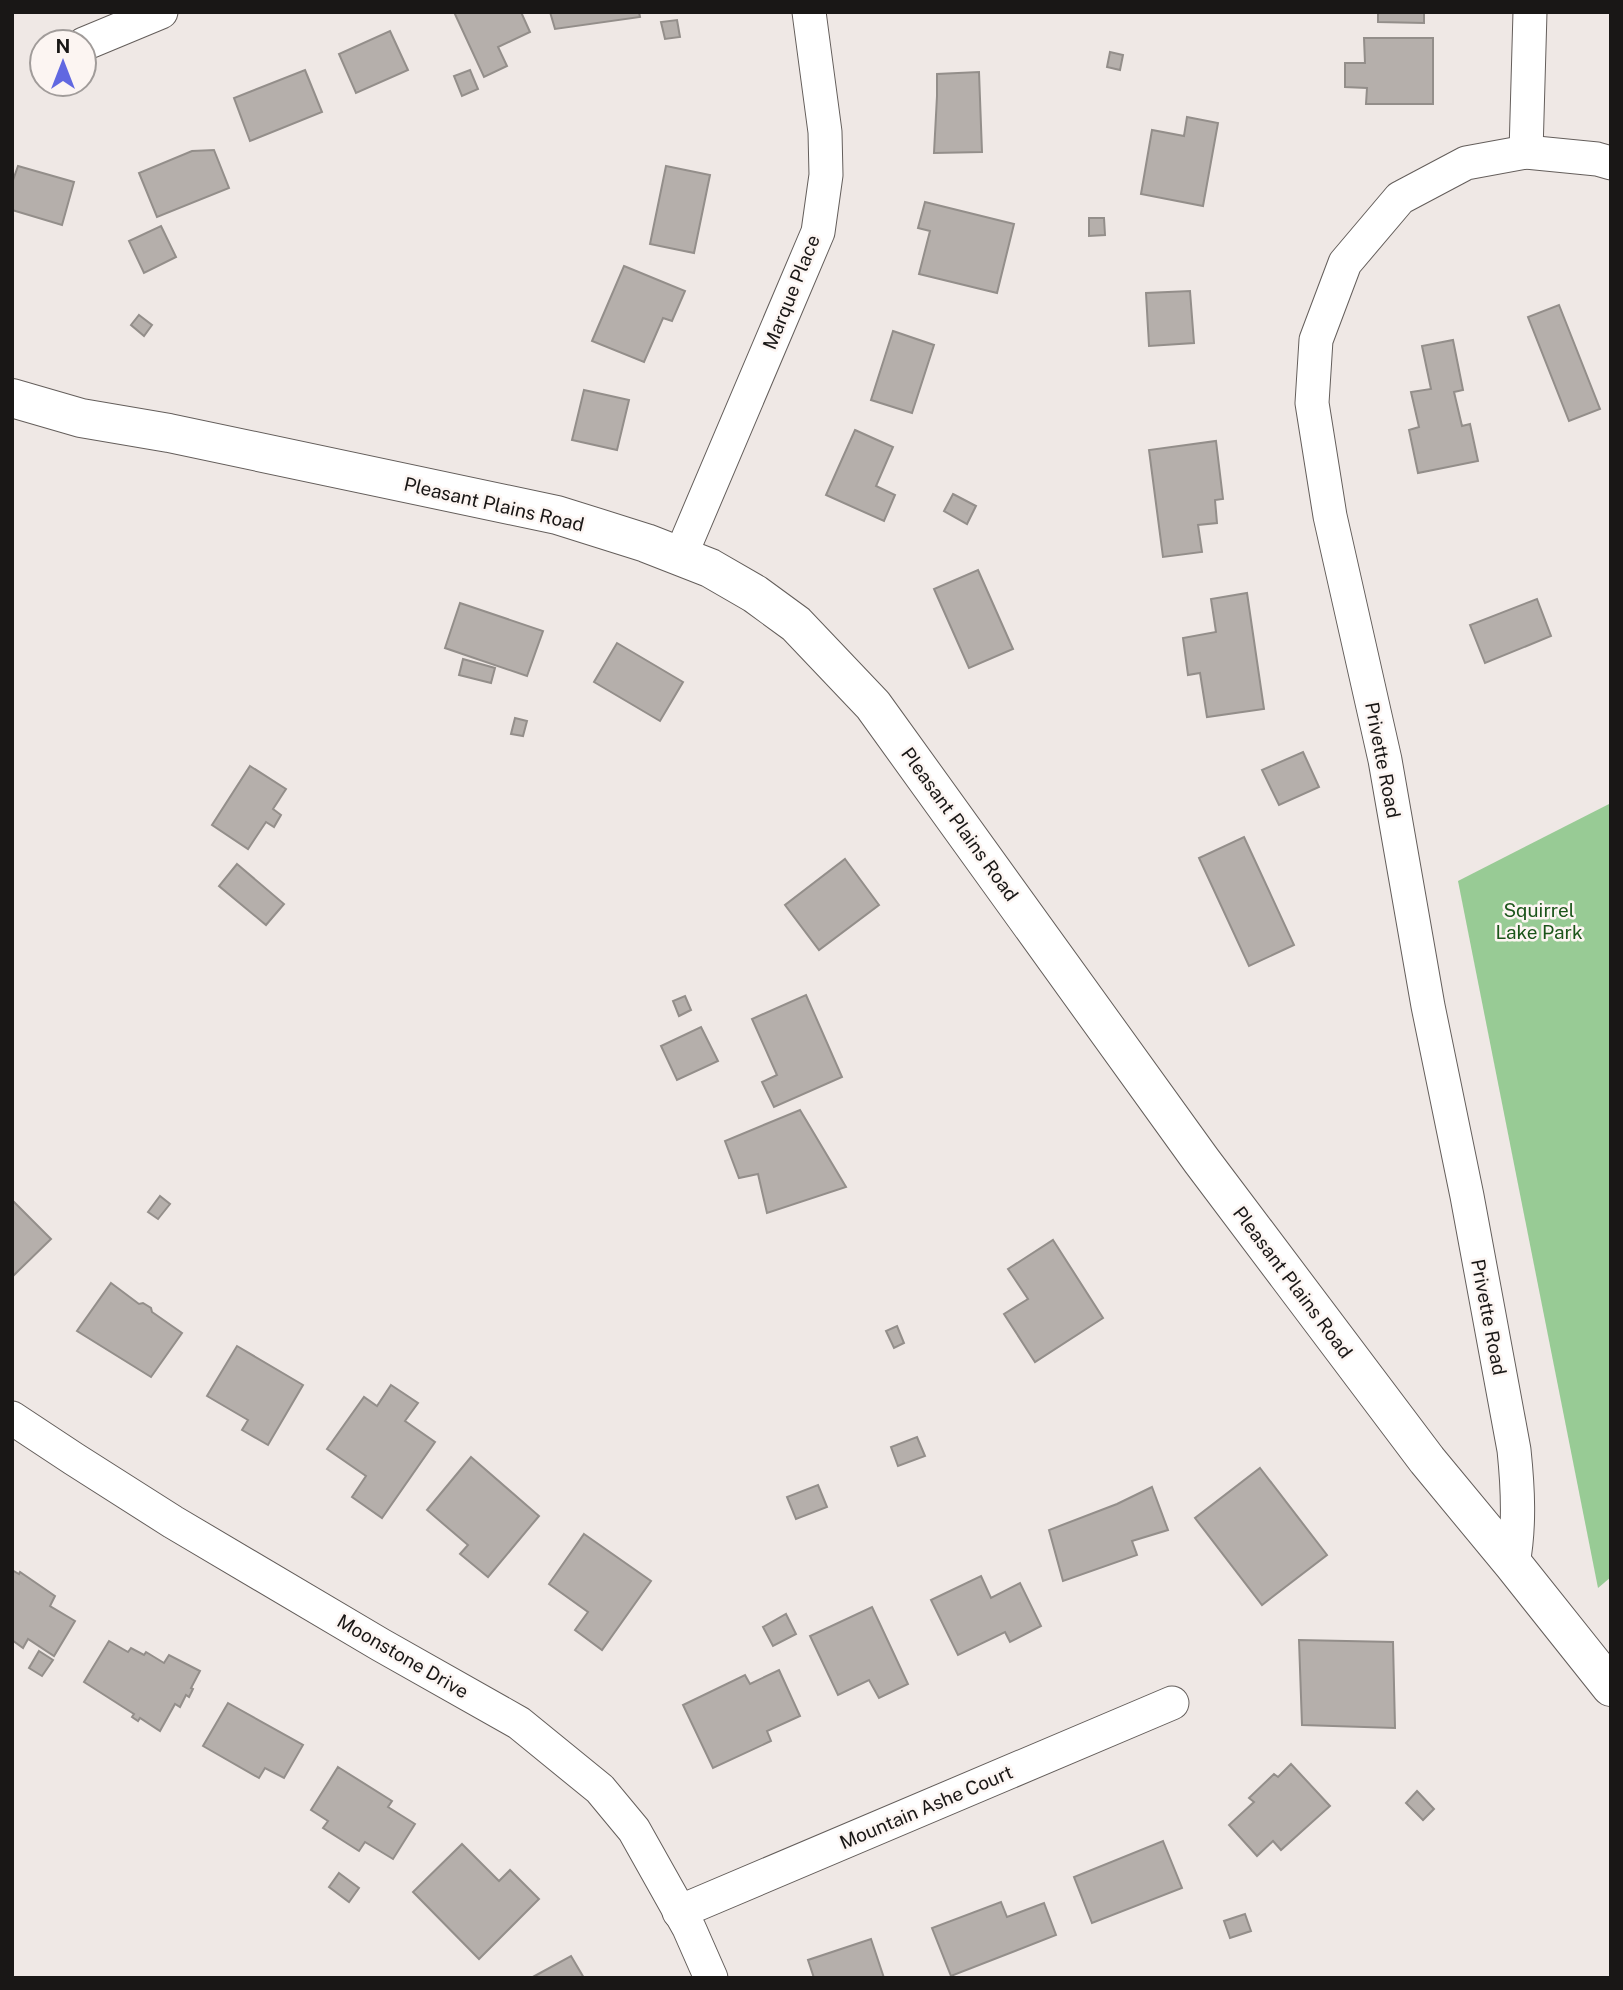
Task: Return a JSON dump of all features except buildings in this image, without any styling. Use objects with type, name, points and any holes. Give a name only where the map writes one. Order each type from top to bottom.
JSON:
[{"type":"street","points":[[98,38],[161,12]]},
{"type":"street","name":"Marque Place","points":[[680,557],[818,232],[826,175],[825,132],[809,12]]},
{"type":"street","points":[[1526,152],[1530,12]]},
{"type":"street","name":"Privette Road","points":[[1513,1564],[1517,1544],[1518,1491],[1514,1450],[1467,1196],[1428,1006],[1385,760],[1330,516],[1312,403],[1316,340],[1345,263],[1401,198],[1466,163],[1526,152],[1597,159],[1611,163]]},
{"type":"street","name":"Pleasant Plains Road","points":[[12,398],[81,418],[169,433],[557,515],[646,543],[710,568],[755,594],[796,624],[873,705],[1201,1160],[1427,1460],[1611,1687]]},
{"type":"street","name":"Moonstone Drive","points":[[12,1418],[173,1522],[519,1723],[600,1789],[634,1830],[711,1978]]},
{"type":"street","name":"Mountain Ashe Court","points":[[679,1912],[1172,1703]]},
{"type":"green space","name":"Squirrel Lake Park","points":[[1611,803],[1611,1577],[1598,1588],[1458,881]]}]
